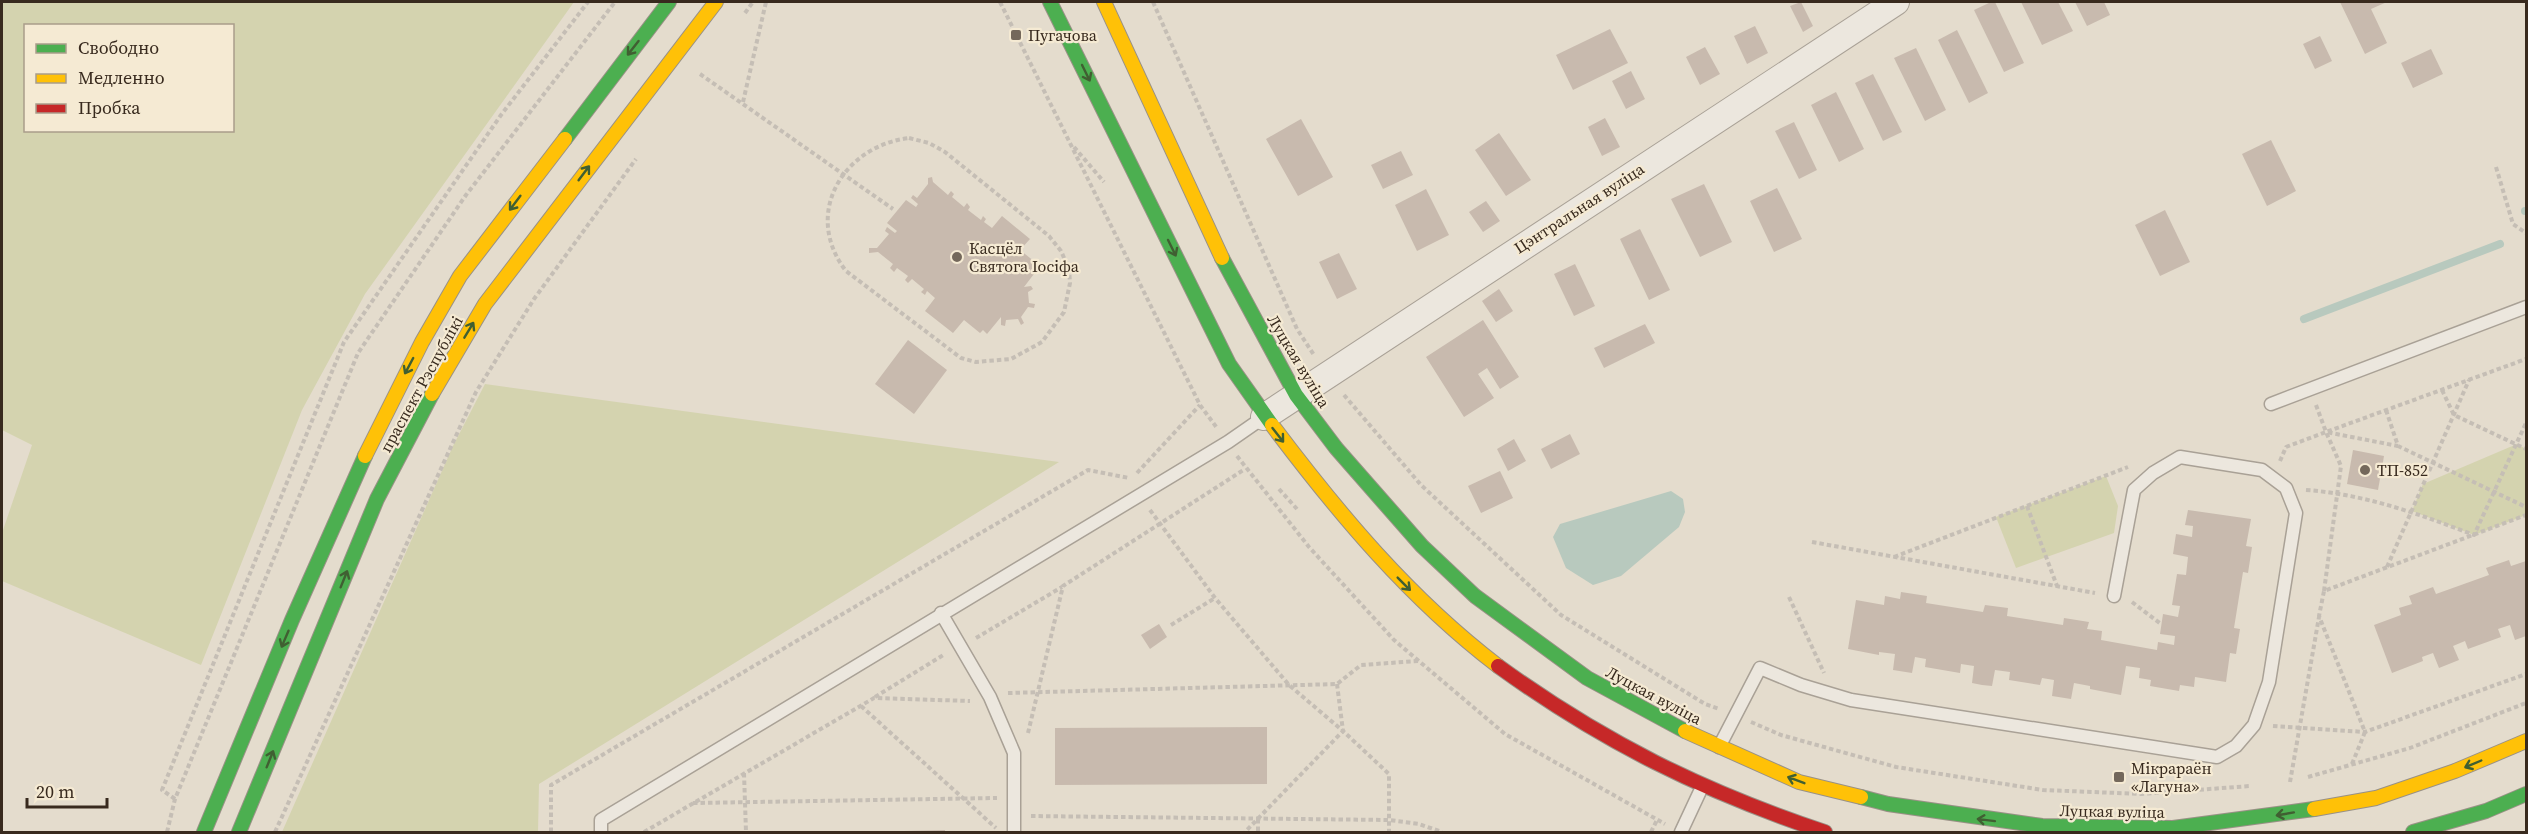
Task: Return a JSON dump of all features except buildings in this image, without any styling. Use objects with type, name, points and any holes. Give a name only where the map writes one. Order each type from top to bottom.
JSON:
[{"type":"street","name":"праспект Рэспублікі","points":[[204,832],[327,539],[393,396],[432,322],[460,276],[669,2]]},
{"type":"street","name":"праспект Рэспублікі","points":[[240,832],[377,499],[418,416],[485,304],[716,2]]},
{"type":"street","points":[[1050,2],[1229,364],[1264,417],[1402,583],[1451,629],[1498,668],[1614,744],[1703,786],[1784,820],[1825,832]]},
{"type":"street","name":"Луцкая вуліца","points":[[1104,2],[1200,215],[1296,395],[1336,448],[1422,546],[1476,596],[1587,678],[1719,748],[1800,782],[1888,804],[2042,826],[2172,828],[2276,815],[2376,798],[2455,771],[2526,741]]},
{"type":"street","name":"Цэнтральная вуліца","points":[[1264,417],[1326,374],[1896,2]]},
{"type":"street","points":[[2413,832],[2486,811],[2526,794]]},
{"type":"lane","points":[[2271,404],[2526,307]]},
{"type":"lane","points":[[601,832],[601,820],[1138,494],[1228,442],[1264,417]]},
{"type":"lane","points":[[1719,748],[1760,668],[1801,685],[1851,700],[2217,757],[2236,746],[2254,725],[2269,682],[2296,513],[2286,488],[2262,470],[2180,457],[2153,473],[2134,490],[2114,596]]},
{"type":"lane","points":[[941,613],[990,697],[1014,753],[1014,832]]},
{"type":"lane","points":[[253,832],[261,780]]},
{"type":"lane","points":[[1681,832],[1703,786]]},
{"type":"path","points":[[167,832],[175,799],[162,790],[344,342],[501,115],[588,2]]},
{"type":"path","points":[[740,20],[753,2]]},
{"type":"path","points":[[743,102],[766,2]]},
{"type":"path","points":[[1153,2],[1297,329],[1326,374],[1421,485],[1561,615],[1705,704],[1781,735],[1896,767],[2043,790],[2142,794],[2259,785]]},
{"type":"path","points":[[693,83],[707,65]]},
{"type":"path","points":[[700,74],[743,102],[892,209]]},
{"type":"path","points":[[909,138],[929,143],[945,152],[1049,236],[1061,252],[1069,269],[1070,283],[1064,312],[1055,328],[1042,342],[1011,359],[976,362],[961,358],[946,349],[846,271],[835,257],[829,240],[826,220],[830,200],[845,174],[854,162],[871,148],[889,140],[909,138]]},
{"type":"path","points":[[275,832],[476,392],[534,299],[638,158]]},
{"type":"path","points":[[2496,167],[2513,224],[2526,233]]},
{"type":"path","points":[[2274,477],[2286,447],[2526,359]]},
{"type":"path","points":[[2387,567],[2469,380]]},
{"type":"path","points":[[2290,782],[2324,591],[2341,466],[2310,390]]},
{"type":"path","points":[[2442,390],[2454,415],[2526,449]]},
{"type":"path","points":[[1131,479],[1200,405]]},
{"type":"path","points":[[2386,410],[2398,446]]},
{"type":"path","points":[[2326,432],[2398,446],[2526,507]]},
{"type":"path","points":[[1893,557],[2128,467],[2153,473]]},
{"type":"path","points":[[1028,740],[1028,728],[1063,586],[1245,468]]},
{"type":"path","points":[[551,832],[551,784],[1088,470],[1131,479]]},
{"type":"path","points":[[1131,479],[1138,494],[1215,598],[1290,685],[1389,774],[1389,832]]},
{"type":"path","points":[[2027,506],[2057,586]]},
{"type":"path","points":[[2324,591],[2526,516]]},
{"type":"path","points":[[1812,542],[2114,596]]},
{"type":"path","points":[[1789,597],[1829,683]]},
{"type":"path","points":[[1171,625],[1215,598]]},
{"type":"path","points":[[2319,616],[2365,732],[2352,764]]},
{"type":"path","points":[[644,832],[874,698],[969,700],[1005,693],[1337,684],[1361,665],[1418,661]]},
{"type":"path","points":[[2254,725],[2365,732],[2526,674]]},
{"type":"path","points":[[1337,684],[1343,731]]},
{"type":"path","points":[[969,700],[974,709]]},
{"type":"path","points":[[2281,783],[2410,748],[2526,703]]},
{"type":"path","points":[[861,705],[998,831]]},
{"type":"path","points":[[1245,832],[1343,731]]},
{"type":"path","points":[[744,772],[746,832]]},
{"type":"path","points":[[999,787],[999,809]]},
{"type":"path","points":[[692,803],[999,798]]},
{"type":"path","points":[[1031,807],[1031,816],[1389,820],[1419,824],[1442,832]]},
{"type":"path","points":[[1258,818],[1258,832]]},
{"type":"path","points":[[998,831],[999,819]]},
{"type":"path","points":[[1651,832],[1656,820]]},
{"type":"green space","points":[[2,2],[574,2],[365,294],[302,410],[201,665],[2,581],[2,533],[32,445],[2,430]]},
{"type":"green space","points":[[485,384],[1059,462],[539,784],[538,832],[282,832],[453,446]]},
{"type":"green space","points":[[2517,444],[2526,449],[2526,515],[2474,535],[2412,511],[2423,484]]},
{"type":"green space","points":[[2106,476],[2118,506],[2114,533],[2016,568],[1996,517]]},
{"type":"shaded area","points":[[1671,491],[1683,499],[1685,512],[1679,527],[1621,576],[1593,585],[1566,568],[1553,537],[1560,524]]},
{"type":"waterway","points":[[2304,319],[2500,244]]},
{"type":"traffic: fast","points":[[565,139],[669,2]]},
{"type":"traffic: fast","points":[[1050,2],[1229,364],[1272,425]]},
{"type":"traffic: fast","points":[[1222,258],[1296,395],[1336,448],[1422,546],[1475,596],[1587,678],[1685,731]]},
{"type":"traffic: fast","points":[[239,832],[377,499],[432,394]]},
{"type":"traffic: fast","points":[[204,832],[292,620],[365,456]]},
{"type":"traffic: fast","points":[[2413,832],[2486,811],[2526,794]]},
{"type":"traffic: fast","points":[[1861,797],[1888,804],[2042,826],[2173,828],[2314,809]]},
{"type":"traffic: slow","points":[[432,394],[485,304],[716,2]]},
{"type":"traffic: slow","points":[[1104,2],[1222,258]]},
{"type":"traffic: slow","points":[[365,456],[422,342],[460,276],[565,139]]},
{"type":"traffic: slow","points":[[1272,425],[1349,522],[1405,583],[1465,640],[1498,666]]},
{"type":"traffic: slow","points":[[1685,731],[1799,782],[1861,797]]},
{"type":"traffic: slow","points":[[2314,809],[2376,798],[2455,771],[2526,741]]},
{"type":"traffic: jam","points":[[1498,666],[1576,718],[1655,762],[1737,799],[1825,832]]},
{"type":"place","name":"Пугачова","points":[[1016,35]]},
{"type":"place","name":"Касцёл Святога Іосіфа","points":[[957,257]]},
{"type":"place","name":"ТП-852","points":[[2365,470]]},
{"type":"place","name":"Мікрараён «Лагуна»","points":[[2119,777]]}]
